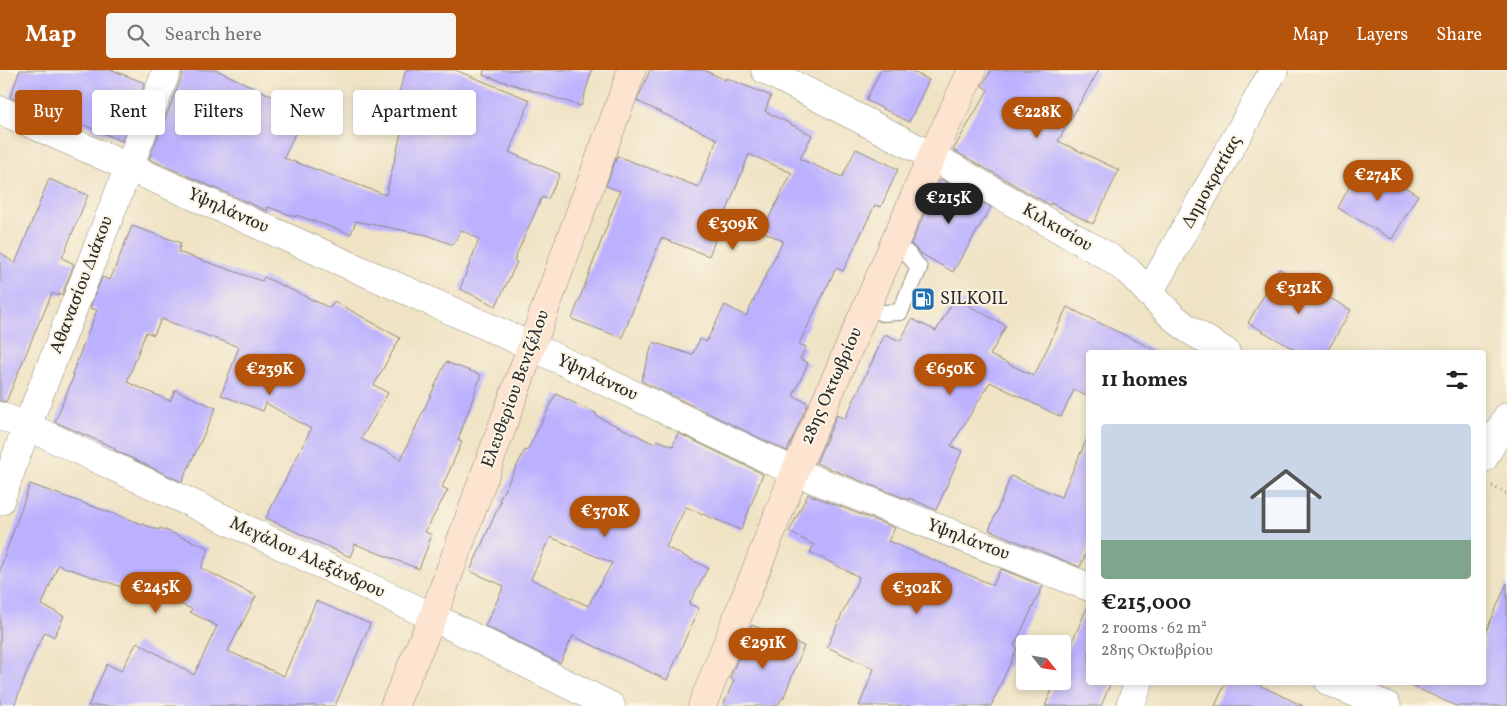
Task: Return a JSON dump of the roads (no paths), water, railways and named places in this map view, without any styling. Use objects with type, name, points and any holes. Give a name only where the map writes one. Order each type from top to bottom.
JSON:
[{"type":"main road","name":"Ελευθερίου Βενιζέλου","points":[[394,706],[433,617],[632,70]]},
{"type":"main road","name":"28ης Οκτωβρίου","points":[[702,706],[795,472],[932,156],[972,70]]},
{"type":"street","name":"Αθανασίου Διάκου","points":[[0,500],[27,426],[167,70]]},
{"type":"street","name":"Κιλκισίου","points":[[765,70],[932,156],[1106,256],[1128,271],[1172,316],[1188,329],[1223,350]]},
{"type":"street","name":"Δημοκρατίας","points":[[1149,293],[1274,70]]},
{"type":"street","name":"Υψηλάντου","points":[[0,110],[531,346],[795,472],[1086,586]]},
{"type":"street","name":"Μεγάλου Αλεξάνδρου","points":[[0,416],[27,426],[433,617],[611,706]]},
{"type":"street","points":[[1486,454],[1507,417]]},
{"type":"street","points":[[1130,706],[1138,685]]},
{"type":"street","points":[[1336,685],[1388,706]]},
{"type":"lane","points":[[882,314],[900,312],[919,268],[908,253]]},
{"type":"place","name":"SILKOIL","points":[[923,299]]}]
